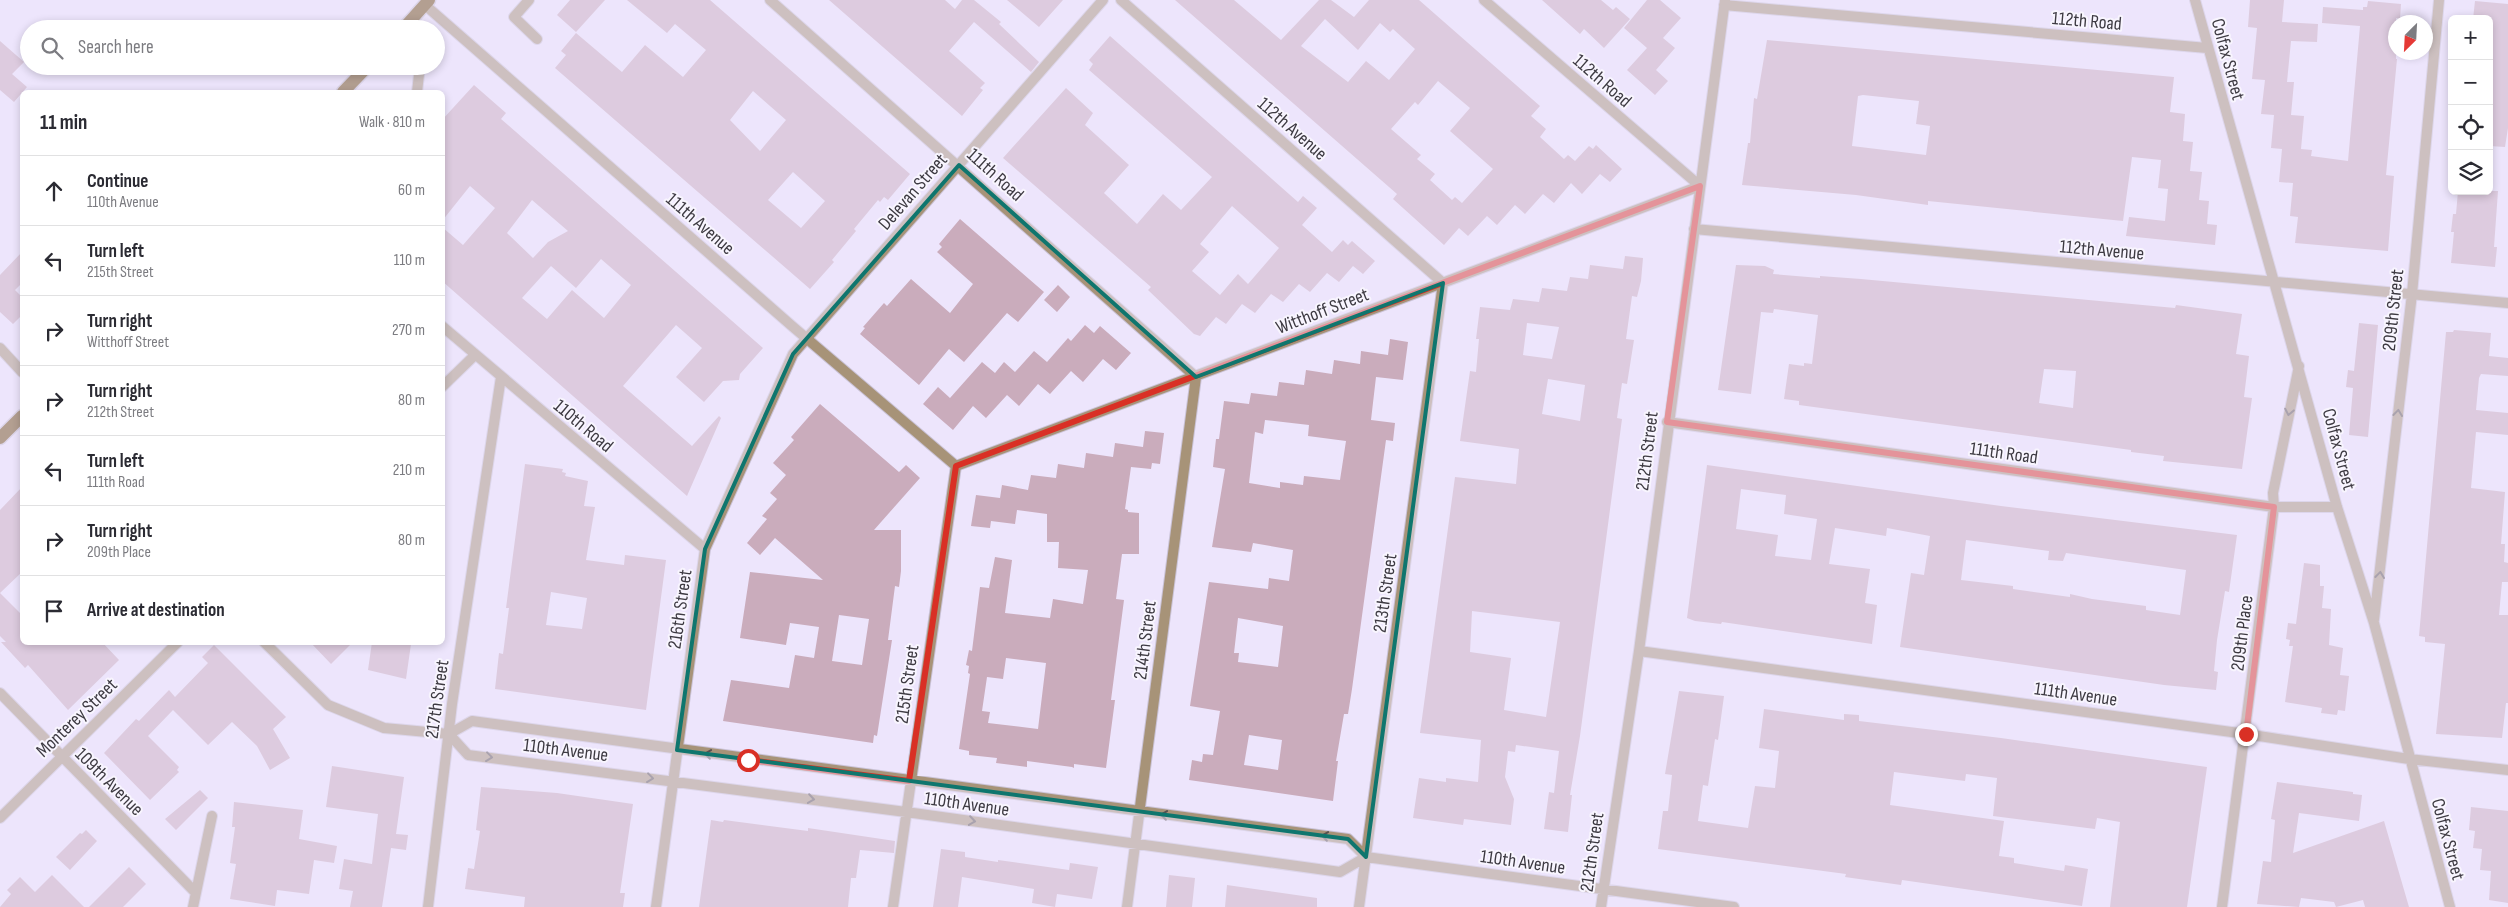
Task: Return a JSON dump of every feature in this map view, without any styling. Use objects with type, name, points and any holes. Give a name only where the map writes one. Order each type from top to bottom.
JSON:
[{"type":"main road","points":[[410,20],[427,2]]},
{"type":"main road","points":[[345,90],[359,75]]},
{"type":"main road","points":[[0,438],[20,418]]},
{"type":"street","points":[[529,0],[514,17],[537,39]]},
{"type":"street","name":"111th Road","points":[[770,0],[959,165],[1196,377]]},
{"type":"street","name":"Delevan Street","points":[[806,338],[1103,0]]},
{"type":"street","name":"112th Avenue","points":[[1121,0],[1443,283]]},
{"type":"street","name":"112th Road","points":[[1484,0],[1700,186]]},
{"type":"street","name":"209th Street","points":[[2374,623],[2412,294],[2439,0]]},
{"type":"street","name":"111th Avenue","points":[[427,2],[806,338],[956,466]]},
{"type":"street","name":"Colfax Street","points":[[2196,2],[2207,48],[2299,365],[2337,507],[2374,623],[2450,907]]},
{"type":"street","name":"112th Road","points":[[1724,3],[2207,48]]},
{"type":"street","name":"212th Street","points":[[1601,907],[1638,651],[1724,3]]},
{"type":"street","points":[[417,90],[419,75]]},
{"type":"street","name":"Witthoff Street","points":[[956,466],[1700,186]]},
{"type":"street","name":"112th Avenue","points":[[1694,229],[2508,303]]},
{"type":"street","name":"213th Street","points":[[1360,907],[1443,283]]},
{"type":"street","name":"110th Road","points":[[445,329],[705,549]]},
{"type":"street","name":"216th Street","points":[[656,907],[705,549],[794,354],[806,338]]},
{"type":"street","points":[[0,348],[20,370]]},
{"type":"street","points":[[445,384],[475,355]]},
{"type":"street","name":"209th Place","points":[[2222,907],[2246,734],[2274,507],[2274,488],[2299,365]]},
{"type":"street","name":"217th Street","points":[[428,907],[449,734],[501,377]]},
{"type":"street","name":"214th Street","points":[[1127,907],[1196,377]]},
{"type":"street","name":"111th Road","points":[[1667,422],[2274,507],[2337,507]]},
{"type":"street","name":"215th Street","points":[[893,907],[909,781],[956,466]]},
{"type":"street","name":"Monterey Street","points":[[0,818],[175,645]]},
{"type":"street","points":[[267,645],[328,705],[384,728],[449,734]]},
{"type":"street","name":"111th Avenue","points":[[1638,651],[2246,734],[2409,759],[2508,770]]},
{"type":"street","name":"109th Avenue","points":[[0,693],[195,892]]},
{"type":"street","name":"110th Avenue","points":[[1366,857],[1340,872],[674,780],[468,755],[449,734],[472,721],[1348,839],[1366,857],[1734,907]]},
{"type":"street","points":[[193,907],[212,816]]},
{"type":"highlighted area","points":[[959,165],[1196,377],[1443,283],[1366,857],[1348,839],[677,750],[705,549],[793,354]]},
{"type":"building","points":[[570,0],[605,0],[576,32],[557,15]]},
{"type":"building","points":[[627,0],[710,0],[910,174],[888,200],[884,197],[880,202],[878,200],[832,260],[834,262],[810,289],[555,68],[566,55],[561,51],[576,33],[622,72],[645,45],[683,77],[706,50],[675,24],[667,33]],"holes":[[[753,91],[786,120],[760,151],[730,120]],[[793,172],[825,201],[801,228],[768,200]]]},
{"type":"building","points":[[829,0],[945,0],[955,9],[962,0],[974,0],[1001,22],[999,24],[1039,62],[1031,72],[974,22],[949,51],[985,83],[980,88],[983,90],[962,116]]},
{"type":"building","points":[[1007,0],[1063,0],[1039,27]]},
{"type":"building","points":[[1175,0],[1234,0],[1281,40],[1319,0],[1331,0],[1354,17],[1369,0],[1419,0],[1540,106],[1531,116],[1546,129],[1540,137],[1564,159],[1568,155],[1575,161],[1589,146],[1593,149],[1596,145],[1622,169],[1610,182],[1600,174],[1582,194],[1571,183],[1554,203],[1543,194],[1525,214],[1515,205],[1497,225],[1487,216],[1468,236],[1459,228],[1444,245],[1393,199],[1397,194]],"holes":[[[1325,19],[1358,50],[1380,23],[1390,32],[1393,29],[1415,49],[1389,80],[1366,61],[1348,82],[1301,46]],[[1438,81],[1470,108],[1450,131],[1493,169],[1462,203],[1455,197],[1452,200],[1430,180],[1435,174],[1417,159],[1421,155],[1391,129],[1415,102],[1418,105]]]},
{"type":"building","points":[[1542,0],[1601,0],[1613,10],[1616,7],[1630,19],[1604,48],[1584,29],[1580,34]]},
{"type":"building","points":[[1647,0],[1660,0],[1681,18],[1663,38],[1675,48],[1656,70],[1668,81],[1655,95],[1627,70],[1647,48],[1624,28]]},
{"type":"building","points":[[2250,0],[2284,0],[2282,22],[2318,24],[2317,42],[2291,41],[2287,82],[2294,82],[2291,115],[2304,116],[2301,149],[2312,150],[2311,156],[2348,161],[2360,26],[2322,23],[2323,7],[2363,10],[2363,7],[2367,7],[2368,1],[2401,4],[2400,15],[2388,15],[2388,60],[2397,60],[2386,175],[2394,176],[2388,251],[2295,243],[2298,217],[2290,216],[2293,183],[2279,182],[2282,149],[2271,148],[2274,115],[2261,114],[2265,80],[2252,79],[2257,28],[2248,27]]},
{"type":"building","points":[[2475,1],[2508,4],[2508,128],[2505,147],[2493,146],[2493,15],[2473,15]]},
{"type":"building","points":[[1110,36],[1298,202],[1303,196],[1317,208],[1302,225],[1332,252],[1343,240],[1348,245],[1352,241],[1375,261],[1363,274],[1353,266],[1339,282],[1327,273],[1310,292],[1299,284],[1283,302],[1271,294],[1255,313],[1242,304],[1226,324],[1216,317],[1200,336],[1194,334],[1148,290],[1151,287],[1003,158],[1066,88],[1093,113],[1085,125],[1129,165],[1104,193],[1137,224],[1163,194],[1181,210],[1212,177],[1089,70],[1093,64],[1089,60]],"holes":[[[1232,206],[1279,248],[1248,284],[1238,274],[1220,295],[1192,271],[1209,252],[1200,244]]]},
{"type":"building","points":[[1767,40],[2174,77],[2170,112],[2185,114],[2183,141],[2193,142],[2190,171],[2202,172],[2199,200],[2209,201],[2207,224],[2217,225],[2215,245],[2126,236],[2129,217],[2165,221],[2168,189],[2158,188],[2161,160],[2132,157],[2123,221],[1928,201],[1928,205],[1856,195],[1742,185],[1748,143],[1750,143],[1754,98],[1757,99]],"holes":[[[1858,96],[1919,101],[1916,124],[1930,126],[1926,155],[1852,146]]]},
{"type":"building","points":[[0,41],[20,58],[20,66],[12,74],[27,87],[24,90],[20,90],[20,95],[14,102],[0,90]]},
{"type":"building","points":[[474,85],[506,113],[501,119],[763,348],[740,374],[739,380],[723,381],[704,402],[676,377],[702,348],[676,325],[623,386],[692,446],[719,416],[721,418],[687,496],[445,284],[445,230],[463,245],[495,208],[470,186],[445,217],[445,117]],"holes":[[[532,200],[568,231],[548,242],[533,258],[507,233]],[[601,259],[631,285],[604,318],[572,290],[547,319],[522,298],[551,266],[576,288]]]},
{"type":"building","points":[[2493,191],[2498,191],[2494,247],[2497,247],[2495,267],[2451,263],[2454,232],[2451,232],[2453,214],[2456,214],[2458,195],[2493,195]]},
{"type":"building","points":[[960,219],[1044,292],[1018,322],[1007,313],[964,362],[949,349],[919,385],[860,334],[865,328],[863,327],[884,303],[887,306],[911,279],[950,313],[973,284],[937,252],[942,247],[939,244]]},
{"type":"building","points":[[20,254],[20,285],[15,290],[20,295],[20,317],[13,324],[0,312],[0,275]]},
{"type":"building","points":[[1625,256],[1643,258],[1641,281],[1637,297],[1632,296],[1626,339],[1634,340],[1627,384],[1622,383],[1617,418],[1622,419],[1580,736],[1570,795],[1572,795],[1568,832],[1544,829],[1549,792],[1554,793],[1559,751],[1516,745],[1515,752],[1508,751],[1505,777],[1514,799],[1511,825],[1464,819],[1463,825],[1413,818],[1419,778],[1446,782],[1446,778],[1478,782],[1481,740],[1420,733],[1455,477],[1516,484],[1519,449],[1460,441],[1470,371],[1476,372],[1479,339],[1476,339],[1480,307],[1510,310],[1513,299],[1539,302],[1542,288],[1567,291],[1570,277],[1588,279],[1590,265],[1623,269]],"holes":[[[1527,323],[1559,327],[1552,359],[1523,355]],[[1548,379],[1585,385],[1580,421],[1542,414]],[[1472,611],[1560,622],[1546,717],[1504,710],[1511,658],[1470,652]]]},
{"type":"building","points":[[1736,265],[1765,266],[1774,270],[1773,274],[1861,279],[2175,308],[2176,305],[2242,314],[2236,354],[2249,356],[2244,397],[2252,398],[2242,469],[2163,461],[2164,456],[2131,452],[2131,450],[1799,405],[1799,401],[1784,399],[1789,364],[1804,366],[1804,363],[1812,364],[1818,315],[1774,309],[1773,313],[1761,312],[1751,394],[1718,390]],"holes":[[[2044,369],[2076,371],[2073,408],[2039,403]]]},
{"type":"building","points":[[1058,285],[1070,297],[1057,312],[1044,300]]},
{"type":"building","points":[[2359,323],[2378,325],[2368,437],[2349,435],[2353,388],[2346,387],[2348,370],[2354,371]]},
{"type":"building","points":[[1085,325],[1094,333],[1100,326],[1131,353],[1116,370],[1103,359],[1083,382],[1071,371],[1050,394],[1038,384],[1019,406],[1007,395],[986,418],[973,406],[953,430],[923,404],[938,387],[950,398],[982,362],[995,373],[1004,362],[1015,372],[1034,351],[1047,362],[1068,338],[1071,341]]},
{"type":"building","points":[[2454,330],[2491,333],[2489,356],[2508,358],[2508,376],[2481,374],[2479,378],[2476,410],[2508,413],[2508,435],[2476,432],[2471,488],[2505,492],[2501,544],[2505,544],[2504,562],[2508,563],[2508,582],[2502,582],[2499,615],[2508,615],[2508,703],[2506,703],[2502,738],[2436,734],[2445,644],[2425,642],[2425,637],[2419,636],[2446,332],[2453,332]]},
{"type":"building","points":[[1390,339],[1408,342],[1403,380],[1376,377],[1371,420],[1395,423],[1393,441],[1386,440],[1352,689],[1348,714],[1344,714],[1336,761],[1338,761],[1333,801],[1189,780],[1192,760],[1202,762],[1203,754],[1213,755],[1220,711],[1190,706],[1209,582],[1268,589],[1269,578],[1289,581],[1293,550],[1253,543],[1251,552],[1212,547],[1225,469],[1213,467],[1216,439],[1219,439],[1224,401],[1249,404],[1251,393],[1277,396],[1279,382],[1304,385],[1306,370],[1332,374],[1334,360],[1360,364],[1361,351],[1388,355]],"holes":[[[1265,420],[1309,425],[1308,436],[1346,441],[1340,480],[1304,476],[1303,485],[1280,482],[1280,488],[1249,483],[1255,432],[1263,434]],[[1238,618],[1283,626],[1278,667],[1238,662],[1239,653],[1234,653]],[[1249,735],[1282,740],[1278,770],[1244,765]]]},
{"type":"building","points":[[820,404],[899,472],[906,465],[920,478],[874,530],[901,530],[901,571],[899,587],[895,586],[888,640],[892,640],[877,736],[874,735],[873,743],[723,721],[731,680],[789,688],[795,655],[814,658],[819,627],[790,623],[786,645],[740,638],[750,572],[823,580],[775,538],[760,555],[747,543],[767,519],[762,516],[777,499],[770,493],[786,475],[773,463],[794,440],[791,437]],"holes":[[[839,615],[869,619],[862,665],[832,661]]]},
{"type":"building","points":[[1145,431],[1164,433],[1160,464],[1152,463],[1151,469],[1131,467],[1125,509],[1128,512],[1139,513],[1139,554],[1122,554],[1116,599],[1124,600],[1111,700],[1115,700],[1106,768],[1074,764],[1074,768],[1027,761],[1027,767],[996,763],[997,758],[969,755],[969,751],[959,749],[970,674],[968,673],[969,666],[966,665],[969,650],[972,651],[980,587],[989,588],[995,557],[1012,560],[1005,613],[1050,618],[1053,599],[1083,604],[1088,570],[1058,568],[1059,542],[1047,542],[1047,514],[1017,510],[1015,524],[991,521],[990,528],[971,526],[976,495],[1000,498],[1002,485],[1028,490],[1031,475],[1056,478],[1058,464],[1084,468],[1086,453],[1113,457],[1115,443],[1143,447]],"holes":[[[1006,658],[1046,663],[1038,729],[988,723],[990,712],[982,711],[987,677],[1003,679]]]},
{"type":"building","points":[[525,464],[563,469],[562,472],[566,473],[565,476],[588,481],[584,506],[595,507],[586,560],[624,565],[625,555],[666,560],[646,710],[495,689],[499,653],[503,654],[509,608],[506,608]],"holes":[[[551,592],[587,598],[582,629],[546,625]]]},
{"type":"building","points":[[1707,465],[2001,506],[2237,535],[2229,592],[2225,591],[2217,640],[2214,671],[2218,672],[2216,690],[2164,685],[1900,647],[1911,573],[1924,575],[1930,536],[1887,528],[1886,536],[1835,528],[1829,564],[1870,569],[1865,603],[1877,605],[1872,644],[1722,622],[1721,624],[1695,621],[1687,618]],"holes":[[[1741,489],[1786,495],[1784,514],[1817,519],[1811,560],[1775,556],[1778,535],[1736,529]],[[1966,540],[2049,551],[2048,560],[2063,561],[2066,553],[2186,570],[2180,615],[2146,610],[2146,606],[2092,599],[2070,594],[2070,597],[2013,589],[2013,586],[1961,580]]]},
{"type":"building","points":[[20,489],[20,574],[0,593],[0,510]]},
{"type":"building","points":[[2304,563],[2320,565],[2320,586],[2324,586],[2322,608],[2331,609],[2329,645],[2343,648],[2340,675],[2349,676],[2345,711],[2338,710],[2337,715],[2321,713],[2322,708],[2285,702],[2293,646],[2289,646],[2290,640],[2286,639],[2288,623],[2296,624]]},
{"type":"building","points":[[0,593],[20,613],[20,645],[105,645],[119,660],[68,710],[28,665],[25,668],[1,642],[6,642],[0,636]]},
{"type":"building","points":[[214,645],[286,717],[273,729],[290,758],[270,770],[257,746],[232,722],[208,745],[173,710],[148,736],[179,767],[177,770],[179,772],[150,800],[104,753],[136,719],[139,721],[169,690],[175,697],[208,663],[202,657]]},
{"type":"building","points":[[313,645],[350,645],[331,664]]},
{"type":"building","points":[[372,645],[411,645],[406,679],[368,670]]},
{"type":"building","points":[[1679,691],[1724,696],[1718,740],[1715,739],[1708,786],[1703,785],[1698,821],[1748,828],[1755,786],[1775,788],[1779,751],[1759,748],[1764,709],[1844,720],[1844,714],[1859,715],[1859,721],[2001,738],[2207,767],[2187,907],[2110,907],[2120,822],[2097,818],[2095,829],[1993,816],[1997,778],[1966,774],[1965,781],[1894,772],[1890,805],[2004,821],[1999,856],[2014,858],[2014,863],[2064,871],[2065,865],[2088,869],[2082,906],[1902,880],[1901,885],[1845,877],[1846,874],[1658,849],[1663,811],[1668,811],[1672,775],[1665,774]]},
{"type":"building","points":[[332,766],[404,777],[396,834],[408,835],[406,850],[391,848],[382,907],[350,907],[353,891],[339,889],[344,859],[372,864],[378,814],[326,807]]},
{"type":"building","points":[[2277,782],[2353,792],[2353,794],[2362,795],[2359,821],[2299,813],[2293,853],[2384,821],[2409,907],[2365,907],[2363,900],[2336,907],[2334,902],[2301,898],[2299,907],[2257,904],[2263,861],[2271,862],[2275,820],[2271,819]]},
{"type":"building","points":[[481,787],[557,793],[633,804],[620,893],[625,893],[623,907],[524,907],[525,897],[465,889],[468,868],[474,869],[480,831],[476,830]]},
{"type":"building","points":[[200,790],[208,798],[176,830],[165,819]]},
{"type":"building","points":[[234,802],[303,810],[299,839],[337,846],[334,863],[314,860],[309,894],[277,890],[275,906],[230,899],[236,864],[230,863],[235,827],[232,827]]},
{"type":"building","points":[[2471,807],[2508,811],[2508,903],[2489,900],[2491,871],[2480,870],[2482,849],[2473,848],[2475,831],[2469,830]]},
{"type":"building","points":[[711,820],[808,831],[808,828],[895,841],[894,853],[860,850],[856,878],[851,878],[848,907],[699,907]]},
{"type":"building","points":[[86,830],[97,841],[70,870],[56,857],[80,833],[82,834]]},
{"type":"building","points":[[941,849],[965,852],[965,857],[998,862],[998,860],[1069,870],[1070,863],[1098,867],[1092,899],[1057,894],[1055,907],[1032,903],[1034,889],[962,877],[958,907],[933,907]]},
{"type":"building","points":[[129,867],[146,884],[123,907],[89,907]]},
{"type":"building","points":[[52,875],[84,907],[0,907],[11,894],[7,890],[20,877],[35,892]]},
{"type":"building","points":[[1169,875],[1195,878],[1192,907],[1166,907]]},
{"type":"building","points":[[1227,885],[1317,898],[1317,907],[1225,907]]},
{"type":"route","points":[[748,760],[909,781],[956,466],[1700,186],[1667,422],[2274,507],[2246,734]]}]
